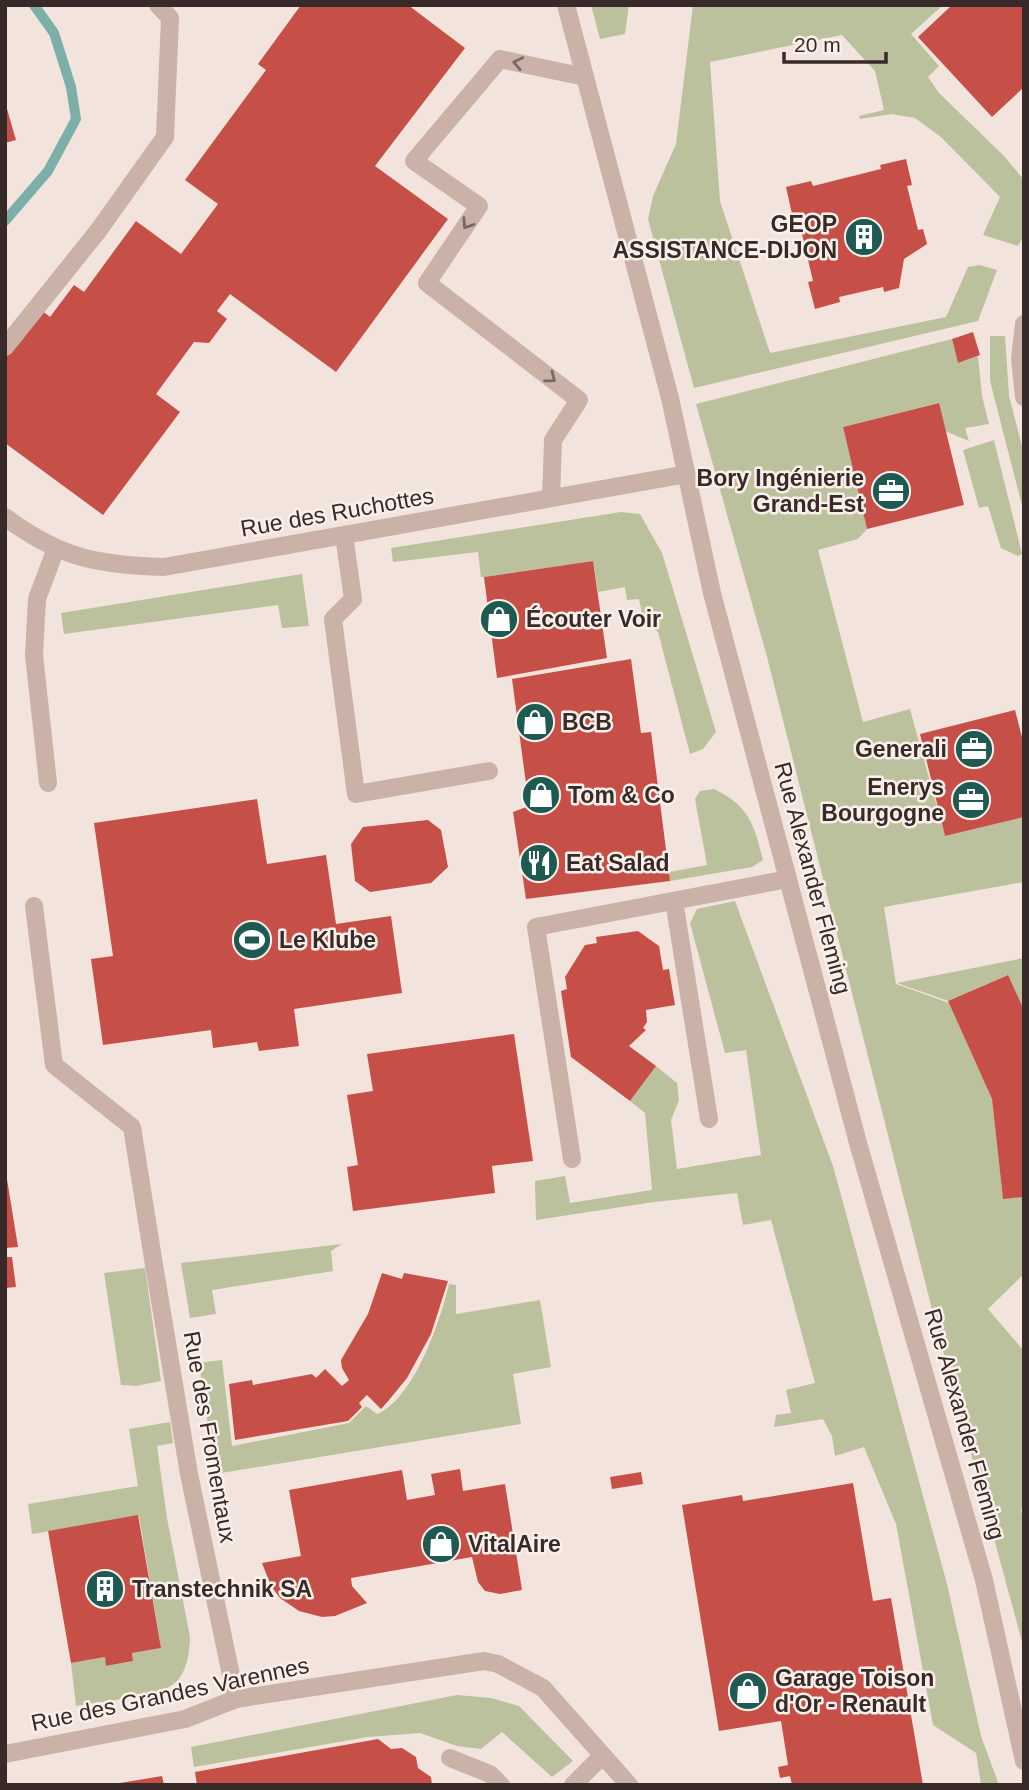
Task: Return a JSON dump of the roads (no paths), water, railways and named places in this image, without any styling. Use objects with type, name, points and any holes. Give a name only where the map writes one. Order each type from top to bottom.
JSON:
[{"type":"street","points":[[5,347],[98,231],[165,137],[170,19],[158,5]]},
{"type":"street","name":"Rue Alexander Fleming","points":[[566,5],[670,398],[712,593],[862,1156],[984,1580],[1024,1761]]},
{"type":"street","points":[[551,498],[553,440],[579,400],[427,283],[479,206],[414,161],[500,60],[585,77]]},
{"type":"street","points":[[1024,324],[1020,359],[1024,397]]},
{"type":"street","name":"Rue des Ruchottes","points":[[5,517],[35,539],[86,561],[164,567],[687,474]]},
{"type":"street","points":[[344,535],[353,599],[333,619],[356,794],[489,771]]},
{"type":"street","points":[[48,783],[34,655],[37,599],[57,548]]},
{"type":"street","points":[[572,1159],[536,927],[788,879]]},
{"type":"street","points":[[674,901],[709,1119]]},
{"type":"street","name":"Rue des Fromentaux","points":[[34,906],[54,1065],[132,1127],[189,1474],[236,1699]]},
{"type":"street","name":"Rue des Grandes Varennes","points":[[5,1754],[185,1719],[236,1699],[484,1661],[498,1664],[543,1688],[629,1785]]},
{"type":"street","points":[[573,1785],[602,1756]]},
{"type":"street","points":[[450,1758],[490,1774],[501,1785]]},
{"type":"waterway","points":[[5,221],[48,171],[76,119],[71,87],[54,33],[34,5]]},
{"type":"place","name":"GEOP ASSISTANCE-DIJON","points":[[864,237]]},
{"type":"place","name":"Bory Ingénierie Grand-Est","points":[[891,491]]},
{"type":"place","name":"Écouter Voir","points":[[499,619]]},
{"type":"place","name":"BCB","points":[[535,722]]},
{"type":"place","name":"Generali","points":[[974,749]]},
{"type":"place","name":"Tom & Co","points":[[541,795]]},
{"type":"place","name":"Enerys Bourgogne","points":[[971,800]]},
{"type":"place","name":"Eat Salad","points":[[539,863]]},
{"type":"place","name":"Le Klube","points":[[252,940]]},
{"type":"place","name":"VitalAire","points":[[441,1544]]},
{"type":"place","name":"Transtechnik SA","points":[[105,1589]]},
{"type":"place","name":"Garage Toison d'Or - Renault","points":[[748,1691]]}]
